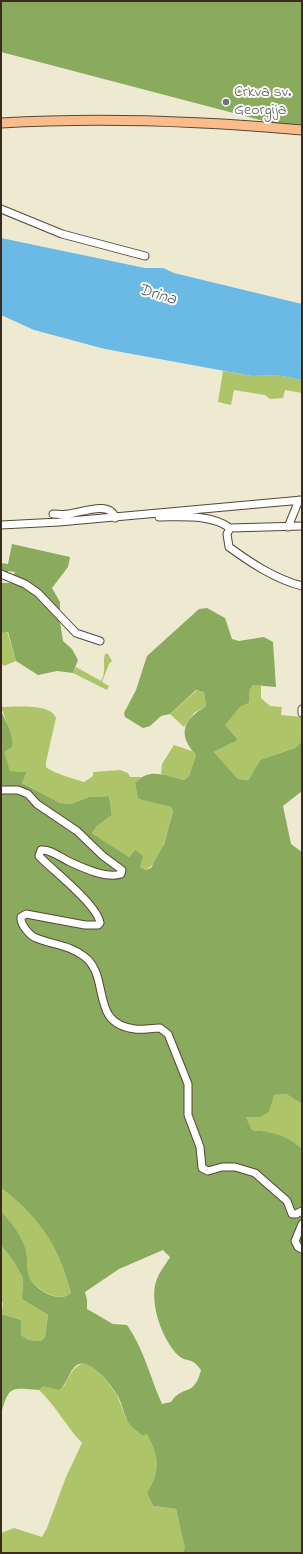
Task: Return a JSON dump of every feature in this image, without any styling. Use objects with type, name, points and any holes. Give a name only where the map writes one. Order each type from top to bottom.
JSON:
[{"type":"main road","points":[[1,123],[55,120],[114,120],[302,130]]},
{"type":"street","points":[[1,209],[62,234],[145,256]]},
{"type":"street","points":[[3,523],[115,518],[300,500],[288,527]]},
{"type":"street","points":[[53,514],[66,514],[101,508],[109,510],[113,513],[115,518]]},
{"type":"street","points":[[150,514],[153,517],[210,519],[221,522],[230,528],[302,526]]},
{"type":"street","points":[[230,528],[227,534],[228,547],[277,577],[302,586]]},
{"type":"street","points":[[1,574],[26,584],[38,593],[76,633],[100,641]]},
{"type":"street","points":[[1,790],[24,792],[37,804],[77,831],[103,856],[122,870],[121,874],[119,875],[87,870],[48,851],[40,850],[39,856],[84,900],[99,918],[100,923],[98,925],[85,925],[26,914],[21,917],[22,924],[33,936],[70,948],[90,962],[96,973],[106,1012],[112,1020],[132,1029],[160,1028],[168,1034],[188,1084],[188,1115],[200,1147],[202,1168],[208,1170],[222,1167],[235,1167],[255,1173],[287,1201],[292,1214],[302,1211]]},
{"type":"street","points":[[302,1224],[294,1241],[298,1247],[302,1249]]},
{"type":"green space","points":[[1,1],[302,1],[302,131],[1,52]]},
{"type":"green space","points":[[223,371],[252,376],[277,375],[302,380],[302,393],[285,390],[283,398],[270,399],[265,395],[234,390],[231,405],[218,402]]},
{"type":"green space","points":[[12,544],[70,557],[68,567],[52,588],[60,602],[60,622],[63,641],[72,649],[78,660],[73,673],[57,671],[38,675],[16,661],[8,632],[1,633],[1,583],[10,583],[15,572],[8,571],[8,573],[1,573],[1,563],[8,564]]},
{"type":"green space","points":[[207,608],[225,618],[232,639],[239,641],[264,637],[273,642],[276,687],[253,685],[249,690],[249,703],[240,707],[225,725],[238,740],[214,752],[238,779],[249,780],[260,760],[295,748],[302,741],[302,791],[283,806],[291,844],[302,852],[302,1104],[286,1094],[274,1095],[269,1112],[260,1117],[246,1117],[252,1130],[285,1137],[302,1149],[302,1553],[183,1553],[185,1547],[176,1509],[153,1506],[147,1493],[155,1478],[157,1464],[151,1442],[147,1434],[142,1435],[130,1424],[115,1392],[101,1374],[90,1365],[79,1364],[76,1366],[65,1384],[59,1390],[43,1386],[39,1390],[12,1390],[6,1398],[1,1414],[1,1314],[21,1320],[21,1335],[29,1340],[41,1341],[45,1337],[48,1315],[22,1299],[23,1278],[14,1262],[1,1245],[1,1211],[22,1239],[27,1253],[29,1275],[33,1283],[42,1291],[54,1296],[66,1296],[71,1293],[61,1262],[49,1238],[27,1210],[1,1188],[1,711],[12,737],[12,747],[4,752],[10,771],[27,772],[22,783],[60,803],[71,804],[89,797],[109,796],[112,815],[97,826],[92,833],[129,857],[135,850],[143,856],[140,867],[145,870],[151,868],[164,844],[173,811],[171,807],[138,799],[135,783],[146,775],[152,774],[165,775],[184,780],[189,776],[196,755],[186,740],[185,728],[192,717],[206,706],[204,692],[196,690],[170,714],[161,716],[150,726],[143,728],[125,717],[124,713],[136,690],[147,656],[199,609]],"holes":[[[163,1250],[170,1257],[158,1276],[155,1288],[154,1298],[158,1320],[167,1341],[179,1356],[192,1361],[201,1370],[198,1379],[192,1388],[180,1393],[171,1402],[162,1404],[142,1353],[127,1325],[113,1324],[87,1309],[85,1292],[119,1269]]]},
{"type":"green space","points":[[7,631],[16,661],[4,666],[1,663],[1,633]]},
{"type":"green space","points":[[105,654],[108,654],[112,661],[109,664],[102,682],[109,686],[107,690],[73,673],[76,667],[101,681],[104,674]]},
{"type":"green space","points":[[253,684],[261,686],[261,698],[270,706],[282,707],[281,715],[302,717],[302,741],[295,748],[260,760],[250,780],[238,779],[214,752],[238,740],[224,725],[240,707],[249,703],[249,690]]},
{"type":"green space","points":[[197,690],[204,692],[206,706],[194,713],[184,727],[170,714]]},
{"type":"green space","points":[[1,707],[32,707],[47,710],[53,713],[56,718],[46,762],[46,767],[49,769],[58,774],[84,782],[93,776],[93,772],[120,770],[128,773],[130,777],[141,777],[135,783],[138,799],[171,807],[173,811],[164,844],[156,860],[151,866],[145,870],[140,867],[135,850],[129,857],[92,833],[97,826],[112,815],[109,796],[89,797],[71,804],[60,803],[22,783],[27,772],[10,771],[3,752],[12,747],[11,734]]},
{"type":"green space","points":[[174,745],[192,751],[196,755],[189,776],[184,780],[161,774],[162,764]]},
{"type":"green space","points":[[286,1094],[302,1104],[302,1149],[291,1141],[278,1135],[252,1130],[246,1117],[260,1117],[274,1095]]},
{"type":"green space","points":[[1,1188],[27,1210],[49,1238],[61,1262],[71,1293],[60,1297],[48,1294],[37,1287],[30,1278],[27,1253],[22,1239],[1,1211]]},
{"type":"green space","points":[[1,1245],[14,1262],[23,1278],[22,1299],[48,1315],[45,1337],[41,1341],[29,1340],[21,1335],[21,1320],[1,1314],[3,1304],[1,1299]]},
{"type":"green space","points":[[86,1363],[95,1368],[106,1380],[117,1395],[126,1419],[147,1434],[156,1449],[157,1468],[154,1483],[147,1493],[153,1506],[176,1509],[186,1547],[183,1553],[1,1553],[1,1533],[14,1528],[42,1537],[47,1528],[66,1477],[82,1443],[39,1390],[42,1386],[64,1386],[75,1368]]},
{"type":"water","name":"Drina","points":[[1,238],[145,268],[163,268],[174,273],[302,304],[302,380],[277,375],[252,376],[105,349],[34,330],[1,315]]},
{"type":"place","name":"Crkva sv. Georgija","points":[[226,102]]}]
